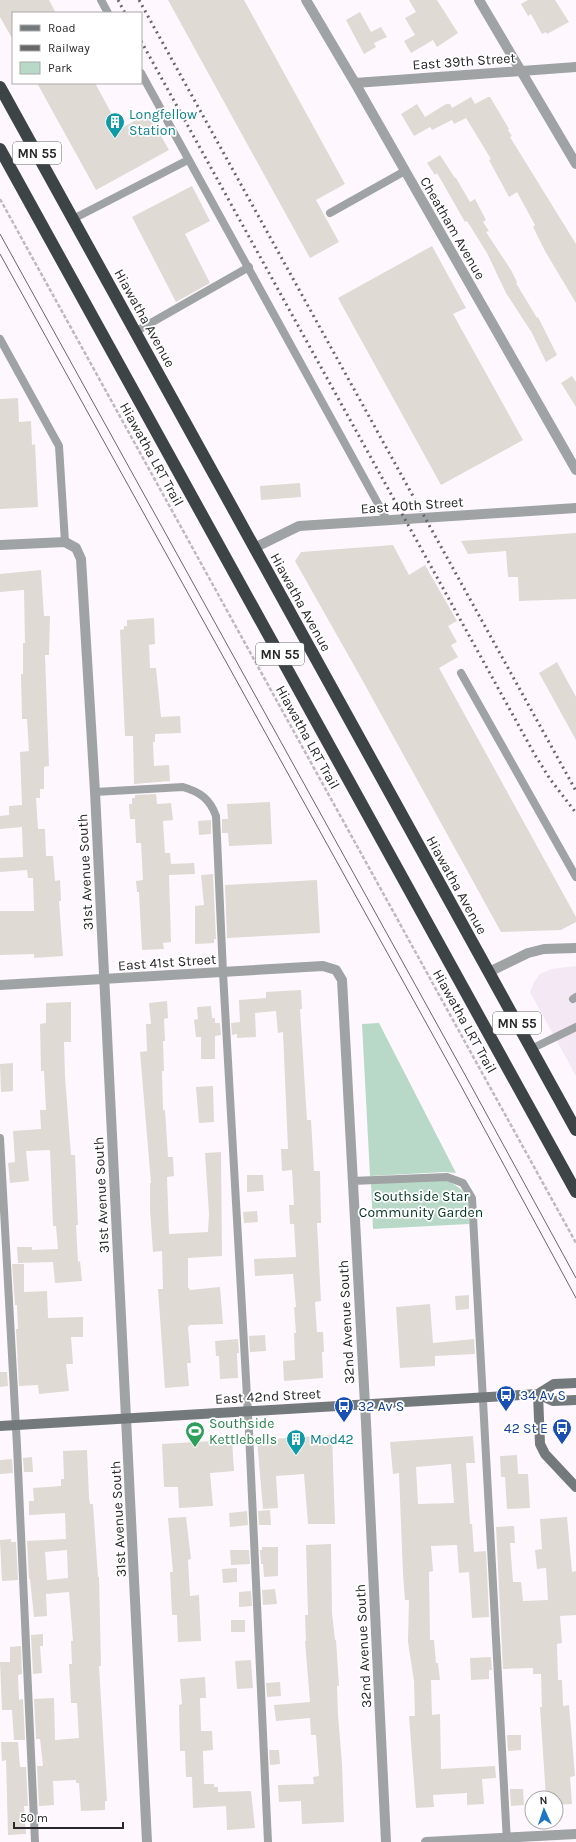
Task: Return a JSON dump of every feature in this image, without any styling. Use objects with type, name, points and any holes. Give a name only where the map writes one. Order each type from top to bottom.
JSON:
[{"type":"highway","name":"Hiawatha Avenue","points":[[0,87],[576,1130]]},
{"type":"highway","name":"MN 55","points":[[0,149],[576,1192]]},
{"type":"street","name":"Cheatham Avenue","points":[[306,0],[355,82],[576,470]]},
{"type":"street","points":[[479,0],[576,164]]},
{"type":"street","name":"East 39th Street","points":[[355,82],[576,67]]},
{"type":"street","name":"East 40th Street","points":[[254,548],[300,526],[576,508]]},
{"type":"street","points":[[0,545],[64,542]]},
{"type":"street","name":"31st Avenue South","points":[[64,542],[76,548],[81,559],[95,792],[147,1842]]},
{"type":"street","points":[[489,972],[528,953],[544,949],[576,948]]},
{"type":"street","name":"East 41st Street","points":[[0,985],[323,966],[336,970]]},
{"type":"street","name":"32nd Avenue South","points":[[336,970],[342,980],[386,1842]]},
{"type":"street","name":"East 42nd Street","points":[[538,1394],[554,1384],[576,1383]]},
{"type":"street","points":[[538,1394],[540,1444],[545,1454],[576,1487]]},
{"type":"street","name":"East 42nd Street","points":[[0,1426],[483,1396],[538,1394],[554,1401],[576,1400]]},
{"type":"street","points":[[426,1842],[507,1840],[576,1834]]},
{"type":"lane","points":[[101,0],[107,12]]},
{"type":"lane","points":[[142,75],[387,520]]},
{"type":"lane","points":[[73,219],[188,160]]},
{"type":"lane","points":[[330,213],[405,171]]},
{"type":"lane","points":[[135,332],[249,267]]},
{"type":"lane","points":[[0,339],[59,446],[64,542]]},
{"type":"lane","points":[[461,673],[576,877]]},
{"type":"lane","points":[[95,792],[183,787],[195,790],[208,799],[216,816],[223,973],[248,1411],[268,1842]]},
{"type":"lane","points":[[531,1049],[576,1027]]},
{"type":"lane","points":[[0,1138],[16,1425],[35,1842]]},
{"type":"lane","points":[[352,1181],[447,1177],[463,1183],[472,1198],[507,1840]]},
{"type":"path","name":"Hiawatha LRT Trail","points":[[0,199],[576,1243]]},
{"type":"shaded area","points":[[576,966],[576,1076],[530,992],[534,982],[540,974],[551,969]]},
{"type":"green space","name":"Southside Star Community Garden","points":[[379,1023],[456,1173],[445,1172],[370,1176],[362,1024]]},
{"type":"green space","name":"Southside Star Community Garden","points":[[445,1180],[459,1188],[466,1197],[468,1202],[469,1224],[373,1229],[371,1183]]},
{"type":"building","points":[[0,0],[49,0],[55,12],[12,12],[12,38],[0,17]]},
{"type":"building","points":[[168,0],[244,0],[345,184],[316,200],[339,242],[310,258]]},
{"type":"building","points":[[409,0],[437,0],[458,33],[437,47],[433,40],[411,53],[404,41],[415,35],[405,18],[416,12]]},
{"type":"building","points":[[528,0],[555,0],[569,22],[547,34],[546,32],[542,34],[531,14],[528,16],[521,4]]},
{"type":"building","points":[[360,12],[371,32],[381,27],[387,37],[374,43],[376,47],[364,54],[346,20]]},
{"type":"building","name":"Longfellow Station","points":[[38,84],[96,84],[120,129],[148,113],[169,150],[96,190]]},
{"type":"building","points":[[471,97],[475,104],[490,97],[509,129],[508,130],[512,136],[510,137],[576,244],[576,303],[545,251],[533,227],[535,225],[517,192],[509,197],[489,160],[491,159],[466,118],[454,124],[452,120],[432,130],[430,127],[414,136],[401,114],[417,104],[425,117],[446,104],[450,104],[452,108]]},
{"type":"building","points":[[440,155],[470,202],[475,199],[486,220],[483,222],[489,231],[486,232],[511,270],[517,282],[516,283],[537,318],[538,317],[557,355],[546,362],[532,333],[506,293],[487,253],[467,221],[465,222],[437,173],[435,175],[427,163]]},
{"type":"building","points":[[192,186],[210,221],[185,234],[210,283],[176,302],[132,217]]},
{"type":"building","points":[[432,246],[466,308],[453,314],[523,440],[441,485],[338,298]]},
{"type":"building","points":[[572,376],[576,382],[576,407],[561,383]]},
{"type":"building","points":[[18,398],[19,422],[31,421],[32,445],[35,444],[38,507],[0,509],[0,399]]},
{"type":"building","points":[[300,483],[301,497],[261,500],[260,486]]},
{"type":"building","points":[[576,533],[576,599],[519,601],[518,577],[508,577],[506,551],[468,554],[461,541]]},
{"type":"building","points":[[393,545],[409,575],[425,565],[457,621],[448,626],[457,642],[451,645],[458,657],[439,668],[576,917],[576,922],[561,930],[501,932],[295,561],[301,552]]},
{"type":"building","points":[[41,570],[44,616],[50,616],[49,655],[45,655],[49,766],[44,767],[44,789],[40,789],[40,798],[36,798],[38,829],[45,829],[46,856],[53,856],[55,881],[60,880],[61,901],[59,901],[63,956],[34,958],[34,954],[0,955],[0,911],[34,911],[33,878],[28,878],[27,870],[0,872],[0,858],[23,857],[22,827],[0,829],[0,816],[9,815],[9,806],[22,805],[20,752],[29,751],[27,719],[22,719],[21,674],[23,674],[23,643],[25,643],[24,590],[0,592],[0,574]]},
{"type":"building","points":[[154,618],[155,644],[149,645],[150,668],[156,668],[161,717],[180,716],[181,733],[155,734],[155,742],[153,742],[154,766],[169,765],[170,781],[134,784],[133,736],[125,736],[120,630],[124,629],[124,626],[127,626],[127,620]]},
{"type":"building","points":[[557,662],[576,697],[576,740],[539,673]]},
{"type":"building","points":[[156,794],[157,804],[171,803],[173,820],[163,821],[165,853],[170,853],[171,864],[194,863],[195,874],[169,875],[171,942],[163,943],[164,949],[142,950],[139,892],[137,892],[136,881],[143,880],[141,843],[136,843],[135,819],[130,819],[129,804],[132,804],[132,798],[135,798],[135,795]]},
{"type":"building","points":[[270,802],[272,844],[229,846],[228,833],[222,833],[222,819],[228,819],[227,804]]},
{"type":"building","points":[[211,820],[211,834],[199,835],[198,821]]},
{"type":"building","points":[[213,874],[216,939],[214,939],[214,943],[195,944],[195,906],[204,905],[201,875]]},
{"type":"building","points":[[317,880],[320,933],[227,938],[225,885]]},
{"type":"building","points":[[301,990],[302,1009],[300,1009],[307,1120],[311,1120],[314,1171],[320,1171],[321,1223],[317,1223],[321,1301],[315,1302],[317,1332],[323,1332],[323,1378],[284,1381],[283,1361],[295,1360],[294,1333],[296,1333],[294,1307],[296,1307],[293,1274],[255,1276],[254,1259],[296,1257],[294,1224],[290,1224],[289,1205],[294,1205],[292,1170],[282,1171],[281,1149],[288,1149],[283,1032],[278,1033],[276,1011],[255,1013],[256,1037],[237,1038],[237,1034],[232,1035],[231,1023],[240,1022],[239,1000],[266,998],[266,992]]},
{"type":"building","points":[[167,1001],[168,1018],[164,1019],[164,1071],[162,1071],[163,1110],[165,1110],[168,1157],[173,1157],[174,1176],[167,1177],[169,1234],[208,1232],[209,1214],[205,1153],[221,1152],[222,1256],[188,1258],[188,1287],[190,1290],[220,1287],[223,1324],[190,1325],[188,1327],[191,1363],[187,1363],[189,1386],[165,1388],[158,1289],[163,1289],[162,1251],[153,1252],[150,1210],[151,1183],[140,1052],[147,1051],[146,1024],[151,1024],[149,1003]]},
{"type":"building","points":[[71,1002],[71,1042],[64,1042],[65,1077],[71,1155],[75,1155],[78,1262],[80,1261],[82,1281],[55,1283],[53,1262],[18,1263],[17,1247],[32,1247],[32,1250],[58,1249],[56,1226],[53,1226],[50,1150],[26,1151],[29,1181],[10,1183],[8,1163],[15,1162],[13,1131],[41,1129],[40,1110],[46,1110],[44,1071],[41,1071],[40,1024],[46,1023],[46,1003]]},
{"type":"building","points":[[211,1006],[212,1018],[215,1018],[215,1023],[220,1023],[221,1035],[215,1036],[215,1059],[201,1059],[201,1037],[196,1037],[194,1020],[198,1019],[197,1007]]},
{"type":"building","points":[[13,1063],[13,1091],[1,1092],[0,1064]]},
{"type":"building","points":[[213,1086],[214,1122],[199,1123],[196,1087]]},
{"type":"building","points":[[247,1175],[263,1175],[264,1191],[247,1192]]},
{"type":"building","points":[[257,1211],[258,1222],[244,1223],[243,1212]]},
{"type":"building","points":[[12,1264],[24,1264],[24,1292],[47,1291],[48,1318],[83,1317],[83,1337],[71,1337],[73,1364],[66,1364],[69,1391],[39,1394],[38,1385],[19,1386],[16,1329],[18,1329],[17,1305],[15,1305]]},
{"type":"building","points":[[469,1295],[469,1309],[456,1310],[455,1296]]},
{"type":"building","points":[[430,1304],[433,1343],[474,1339],[475,1354],[435,1356],[435,1366],[400,1368],[396,1307]]},
{"type":"building","points":[[265,1335],[266,1351],[250,1352],[249,1336]]},
{"type":"building","points":[[238,1339],[238,1378],[220,1379],[219,1356],[216,1356],[215,1341]]},
{"type":"building","points":[[0,1372],[7,1372],[8,1386],[0,1387]]},
{"type":"building","points":[[332,1435],[335,1524],[308,1524],[304,1474],[276,1476],[278,1508],[263,1509],[257,1440]]},
{"type":"building","points":[[473,1436],[475,1463],[466,1463],[470,1524],[472,1524],[474,1552],[486,1551],[489,1617],[472,1618],[469,1572],[459,1573],[457,1545],[431,1546],[433,1571],[429,1572],[430,1640],[434,1640],[436,1663],[438,1663],[440,1680],[431,1680],[432,1715],[440,1714],[441,1769],[495,1766],[496,1778],[482,1779],[484,1804],[467,1805],[467,1793],[433,1795],[434,1807],[416,1808],[409,1716],[415,1716],[414,1681],[408,1642],[409,1600],[405,1600],[399,1473],[393,1474],[390,1442]],"holes":[[[451,1464],[454,1503],[418,1504],[416,1467]]]},
{"type":"building","points":[[232,1441],[234,1471],[210,1473],[213,1506],[179,1508],[178,1487],[164,1487],[162,1444]]},
{"type":"building","points":[[87,1450],[89,1498],[90,1504],[93,1504],[99,1577],[101,1666],[99,1666],[107,1801],[105,1801],[105,1810],[81,1811],[79,1783],[76,1783],[76,1780],[53,1781],[54,1805],[39,1806],[37,1766],[43,1766],[40,1739],[36,1739],[34,1699],[54,1698],[55,1740],[79,1738],[77,1703],[71,1703],[69,1664],[72,1664],[71,1641],[73,1641],[69,1592],[46,1594],[47,1616],[34,1617],[29,1579],[27,1541],[66,1539],[65,1513],[29,1515],[29,1501],[34,1501],[33,1488],[61,1486],[61,1479],[64,1479],[63,1451]],"holes":[[[67,1550],[68,1578],[47,1580],[45,1552]]]},
{"type":"building","points":[[517,1455],[518,1474],[528,1474],[530,1508],[507,1509],[505,1477],[501,1477],[500,1456]]},
{"type":"building","points":[[32,1457],[33,1472],[24,1472],[23,1458]]},
{"type":"building","points":[[12,1459],[13,1473],[0,1474],[0,1460]]},
{"type":"building","points":[[270,1510],[271,1525],[259,1525],[258,1511]]},
{"type":"building","points":[[247,1511],[248,1525],[230,1527],[229,1513]]},
{"type":"building","points":[[186,1517],[191,1559],[188,1560],[190,1596],[199,1595],[201,1641],[178,1642],[177,1615],[172,1615],[170,1572],[173,1572],[168,1518]]},
{"type":"building","points":[[567,1517],[572,1572],[576,1571],[576,1615],[560,1616],[562,1643],[557,1644],[558,1680],[562,1680],[563,1706],[569,1705],[575,1776],[570,1777],[572,1804],[564,1804],[564,1790],[545,1790],[540,1707],[542,1707],[541,1674],[533,1674],[533,1668],[503,1669],[496,1527],[514,1526],[515,1543],[510,1543],[513,1582],[521,1582],[523,1601],[548,1600],[546,1568],[537,1569],[535,1550],[542,1549],[540,1519]]},
{"type":"building","points":[[11,1539],[11,1542],[16,1542],[18,1580],[2,1581],[0,1540]]},
{"type":"building","points":[[331,1544],[332,1613],[336,1640],[339,1686],[337,1686],[338,1715],[342,1764],[344,1822],[302,1824],[301,1801],[279,1802],[278,1785],[314,1784],[313,1777],[319,1776],[316,1735],[311,1735],[310,1718],[276,1721],[274,1705],[310,1702],[305,1641],[305,1615],[308,1615],[306,1545]]},
{"type":"building","points":[[262,1547],[278,1547],[278,1576],[264,1577],[260,1550],[262,1550]]},
{"type":"building","points":[[230,1550],[249,1550],[250,1564],[231,1565]]},
{"type":"building","points":[[237,1568],[237,1582],[223,1583],[222,1569]]},
{"type":"building","points":[[275,1589],[277,1604],[263,1605],[262,1590]]},
{"type":"building","points":[[251,1591],[252,1606],[239,1607],[239,1592]]},
{"type":"building","points":[[231,1620],[245,1620],[245,1632],[231,1632]]},
{"type":"building","points":[[43,1634],[43,1646],[40,1646],[42,1673],[33,1674],[31,1635]]},
{"type":"building","points":[[21,1646],[22,1674],[18,1675],[19,1700],[23,1699],[25,1740],[14,1740],[12,1710],[2,1710],[0,1662],[10,1662],[10,1647]]},
{"type":"building","points":[[491,1657],[492,1670],[489,1670],[489,1679],[471,1680],[470,1658]]},
{"type":"building","points":[[251,1660],[253,1688],[237,1689],[235,1661]]},
{"type":"building","points":[[205,1677],[206,1698],[200,1698],[201,1731],[212,1731],[213,1750],[203,1751],[204,1784],[214,1784],[214,1787],[218,1787],[218,1792],[251,1791],[255,1828],[227,1830],[226,1806],[193,1808],[192,1777],[186,1777],[185,1751],[180,1751],[179,1705],[182,1704],[180,1679]]},
{"type":"building","points":[[280,1682],[281,1696],[267,1697],[266,1683]]},
{"type":"building","points":[[507,1735],[521,1735],[521,1750],[508,1751]]},
{"type":"building","points":[[1,1742],[18,1742],[20,1767],[26,1767],[28,1806],[24,1806],[26,1834],[8,1835],[6,1760],[2,1761]]},
{"type":"building","points":[[269,1750],[279,1750],[280,1764],[270,1765]]},
{"type":"building","points":[[510,1789],[523,1789],[524,1805],[511,1806]]},
{"type":"tram line","points":[[0,234],[576,1278]]},
{"type":"tram line","points":[[0,254],[460,1084],[576,1298]]},
{"type":"railway","points":[[118,0],[124,12]]},
{"type":"railway","points":[[139,0],[576,791]]},
{"type":"railway","points":[[142,43],[535,755],[550,779],[576,813]]},
{"type":"place","name":"Longfellow Station","points":[[115,139]]},
{"type":"place","name":"34 Av S","points":[[506,1412]]},
{"type":"place","name":"32 Av S","points":[[344,1423]]},
{"type":"place","name":"42 St E","points":[[562,1445]]},
{"type":"place","name":"Southside Kettlebells","points":[[195,1448]]},
{"type":"place","name":"Mod42","points":[[296,1456]]}]
